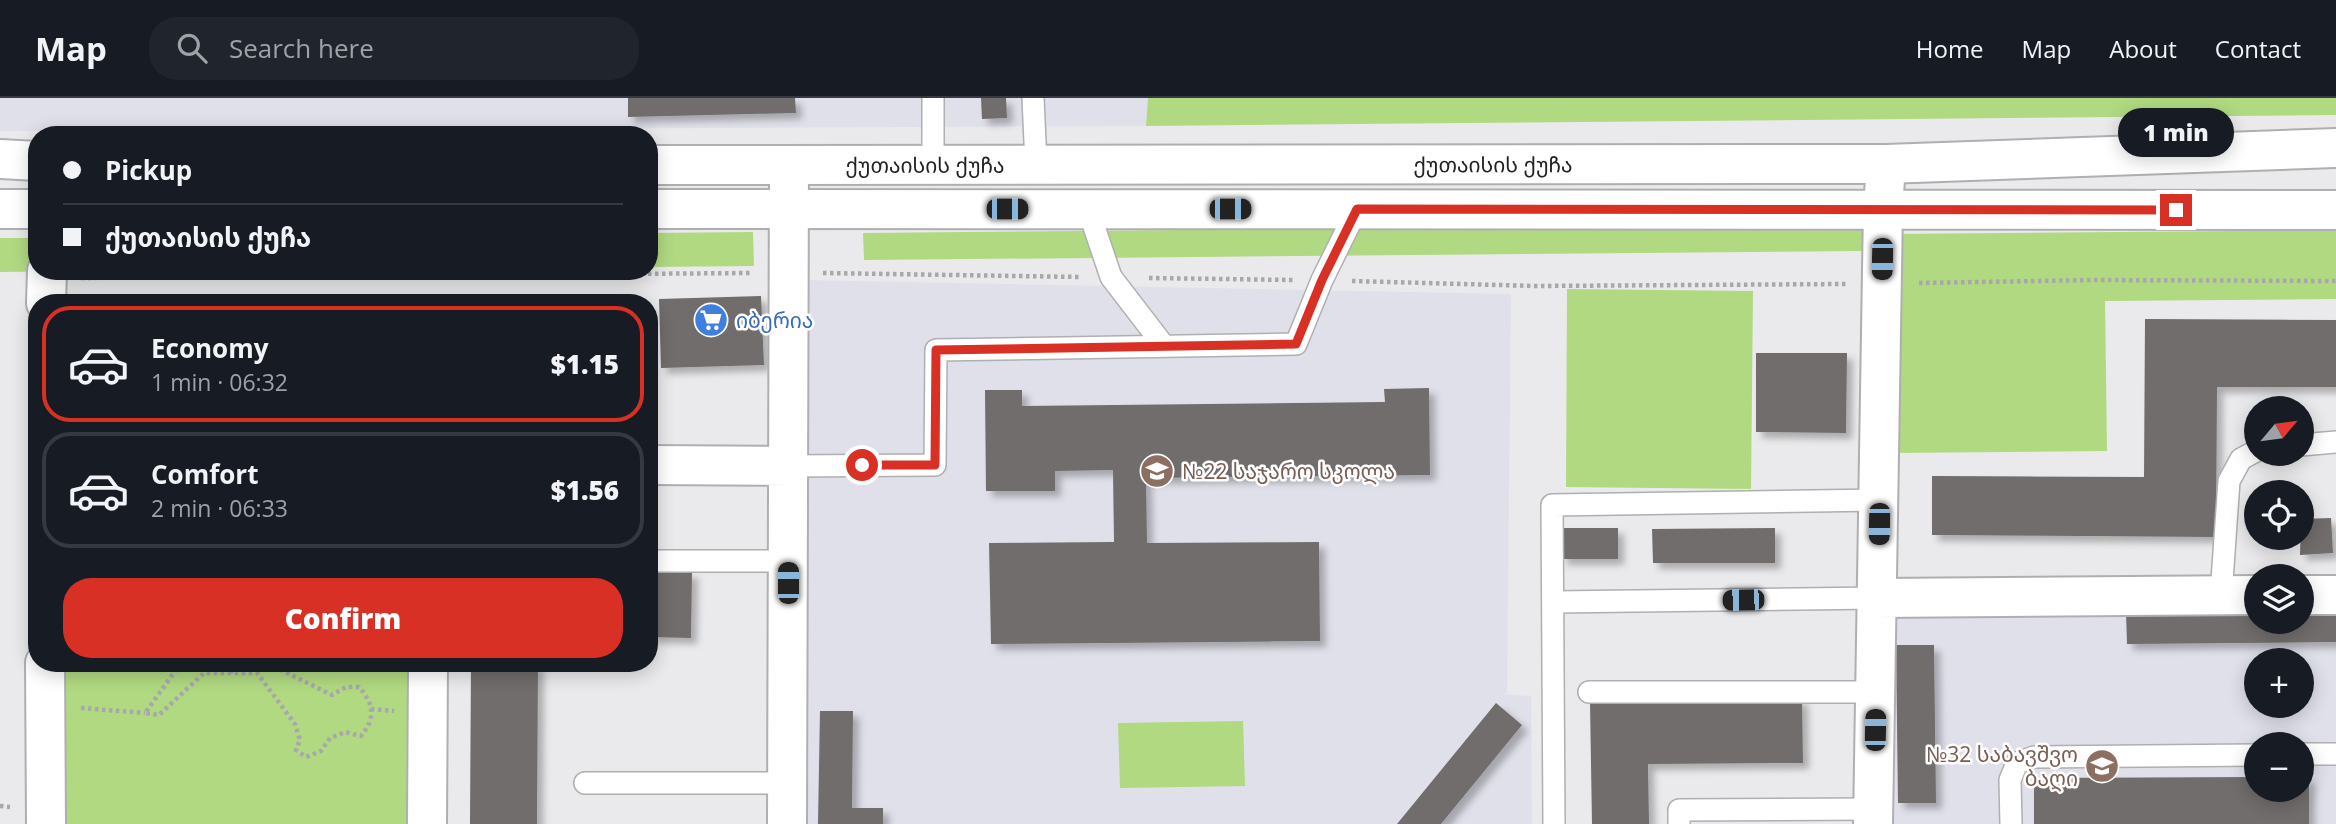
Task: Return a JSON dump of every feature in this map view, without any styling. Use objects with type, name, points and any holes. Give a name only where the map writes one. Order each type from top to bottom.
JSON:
[{"type":"street","name":"ქუთაისის ქუჩა","points":[[658,165],[1886,164],[2336,148]]},
{"type":"street","points":[[0,159],[28,161]]},
{"type":"street","points":[[1873,816],[1883,209],[1886,164]]},
{"type":"street","points":[[787,824],[789,166]]},
{"type":"street","points":[[0,209],[28,209]]},
{"type":"street","name":"ქუთაისის ქუჩა","points":[[658,209],[2336,210]]},
{"type":"street","points":[[658,465],[788,466]]},
{"type":"street","points":[[1878,598],[2238,595]]},
{"type":"street","points":[[2314,595],[2336,595]]},
{"type":"street","points":[[45,672],[46,824]]},
{"type":"street","points":[[427,824],[428,672]]},
{"type":"lane","points":[[933,98],[933,165]]},
{"type":"lane","points":[[1033,98],[1036,164]]},
{"type":"lane","points":[[1088,209],[1111,277],[1164,346]]},
{"type":"lane","points":[[788,466],[935,465],[936,350],[1296,344],[1322,280],[1357,209]]},
{"type":"lane","points":[[2314,444],[2336,442]]},
{"type":"lane","points":[[2238,595],[2230,481],[2244,457]]},
{"type":"lane","points":[[1554,824],[1552,505],[1880,500]]},
{"type":"lane","points":[[658,561],[788,561]]},
{"type":"lane","points":[[1553,602],[1878,598]]},
{"type":"lane","points":[[1589,692],[1875,692]]},
{"type":"lane","points":[[2314,754],[2336,754]]},
{"type":"lane","points":[[2011,824],[2010,780],[2017,763],[2034,758],[2244,755]]},
{"type":"lane","points":[[585,783],[787,783]]},
{"type":"lane","points":[[1679,824],[1679,810],[1873,816]]},
{"type":"path","points":[[658,274],[789,272],[1535,286],[2094,280],[2336,281]]},
{"type":"path","points":[[47,284],[294,280]]},
{"type":"path","points":[[145,713],[175,672]]},
{"type":"path","points":[[45,705],[159,715],[204,673],[257,673],[295,724],[300,740],[296,750],[306,757],[321,751],[330,738],[345,732],[361,736],[370,725],[371,709],[366,695],[359,687],[346,687],[331,695],[287,672]]},
{"type":"shaded area","points":[[0,98],[1148,98],[1146,126],[658,128],[658,126],[28,126],[28,131],[0,131]]},
{"type":"shaded area","name":"№22 საჯარო სკოლა","points":[[803,280],[1511,294],[1507,693],[1501,694],[1531,696],[1532,824],[804,824],[807,648]]},
{"type":"shaded area","points":[[2336,599],[2336,824],[1889,824],[1887,600],[2244,620],[2244,634],[2314,634],[2314,613]]},
{"type":"green space","points":[[1148,98],[2336,98],[2336,115],[1146,126]]},
{"type":"green space","points":[[1863,224],[1863,251],[864,260],[863,233]]},
{"type":"green space","points":[[2336,230],[2336,299],[2105,301],[2107,451],[1893,453],[1891,234]]},
{"type":"green space","points":[[753,232],[754,266],[658,267],[658,233]]},
{"type":"green space","points":[[0,238],[28,238],[28,272],[0,272]]},
{"type":"green space","points":[[1567,289],[1753,291],[1751,489],[1566,487]]},
{"type":"green space","points":[[63,672],[411,672],[410,824],[62,824]]},
{"type":"green space","points":[[1243,721],[1245,786],[1120,788],[1118,723]]},
{"type":"building","points":[[628,98],[795,98],[796,113],[628,117]]},
{"type":"building","points":[[981,98],[1006,98],[1007,118],[982,119]]},
{"type":"building","points":[[761,296],[764,365],[661,368],[659,299]]},
{"type":"building","points":[[2145,319],[2336,320],[2336,387],[2217,387],[2216,537],[1932,535],[1932,476],[2144,477]]},
{"type":"building","points":[[1756,353],[1847,353],[1846,433],[1756,432]]},
{"type":"building","points":[[1429,388],[1430,475],[1146,478],[1147,543],[1319,542],[1320,641],[991,644],[989,543],[1114,542],[1113,470],[1055,471],[1055,491],[986,491],[985,390],[1022,390],[1022,406],[1385,402],[1384,389]]},
{"type":"building","points":[[2331,518],[2333,553],[2300,555],[2300,550],[2314,550],[2314,519]]},
{"type":"building","points":[[1561,528],[1618,528],[1618,559],[1561,559]]},
{"type":"building","points":[[1775,528],[1775,563],[1653,563],[1652,529]]},
{"type":"building","points":[[658,572],[692,572],[691,638],[658,637]]},
{"type":"building","points":[[2314,610],[2336,610],[2336,642],[2127,644],[2126,612],[2244,611],[2244,634],[2314,634]]},
{"type":"building","points":[[1896,645],[1934,645],[1936,803],[1898,803]]},
{"type":"building","points":[[471,672],[538,672],[537,824],[470,824]]},
{"type":"building","points":[[1802,698],[1803,763],[1648,764],[1649,824],[1592,824],[1590,701]]},
{"type":"building","points":[[1496,703],[1522,725],[1441,824],[1397,824]]},
{"type":"building","points":[[820,711],[853,711],[852,808],[883,808],[883,824],[818,824]]},
{"type":"building","points":[[2244,777],[2244,802],[2309,802],[2309,824],[2034,824],[2034,778]]},
{"type":"place","name":"იბერია","points":[[711,320]]},
{"type":"place","name":"№22 საჯარო სკოლა","points":[[1157,471]]},
{"type":"place","name":"№32 საბავშვო ბაღი","points":[[2102,766]]},
{"type":"route","points":[[862,465],[935,465],[936,350],[1296,344],[1322,280],[1357,209],[2176,210]]}]
